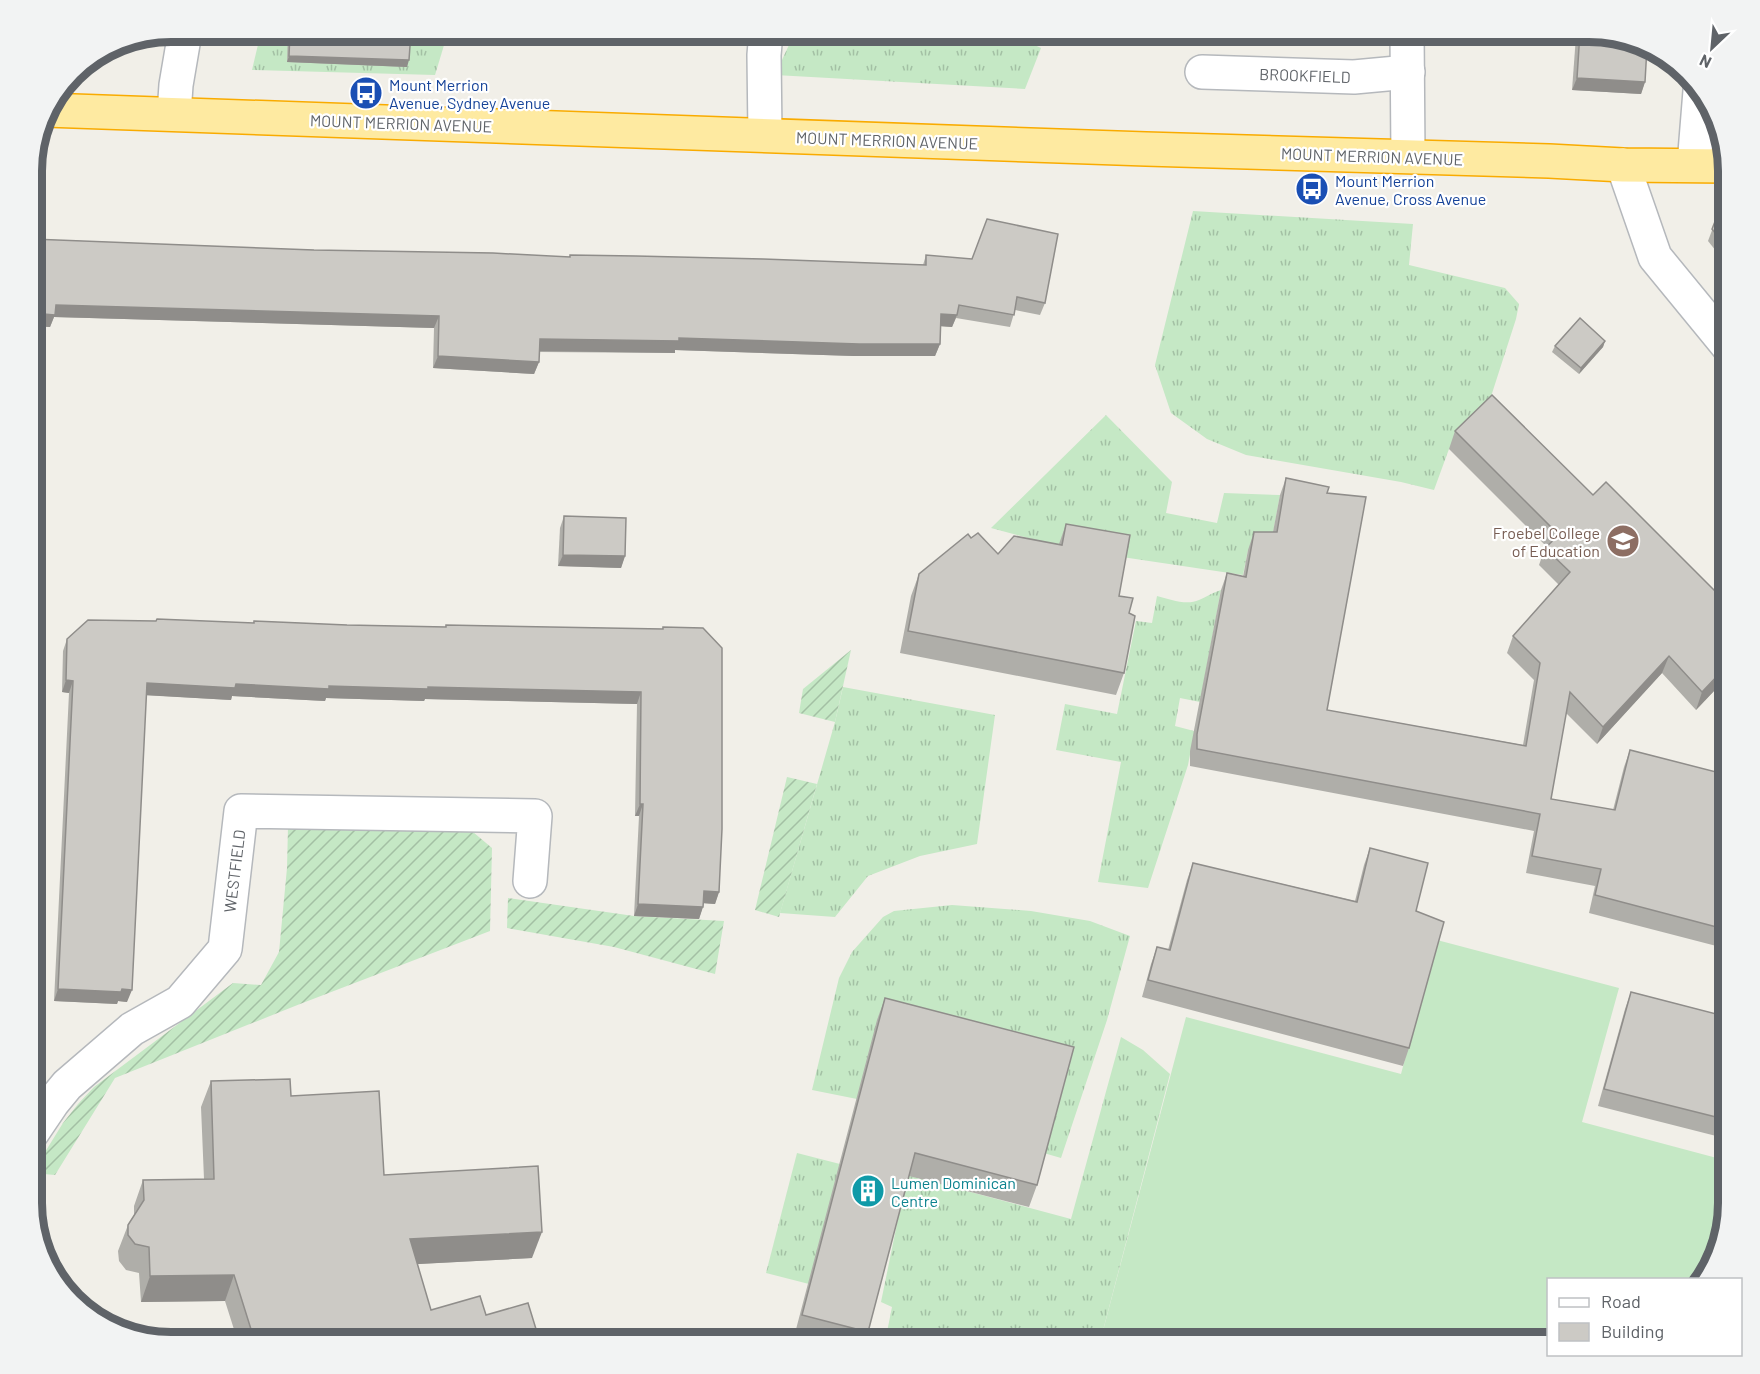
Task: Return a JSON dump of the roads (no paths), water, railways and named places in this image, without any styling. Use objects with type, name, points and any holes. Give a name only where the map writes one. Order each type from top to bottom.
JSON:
[{"type":"highway","name":"MOUNT MERRION AVENUE","points":[[57,110],[1623,165],[1718,166]]},
{"type":"street","points":[[174,114],[183,42]]},
{"type":"street","points":[[765,42],[765,135]]},
{"type":"street","points":[[1407,42],[1408,156]]},
{"type":"street","name":"BROOKFIELD","points":[[1202,72],[1354,77],[1408,72]]},
{"type":"street","points":[[1694,165],[1699,104]]},
{"type":"street","points":[[1623,165],[1655,257],[1718,334]]},
{"type":"street","name":"WESTFIELD","points":[[42,1118],[67,1085],[132,1029],[180,1002],[225,949],[241,811],[535,816],[530,881]]},
{"type":"place","name":"Mount Merrion Avenue, Sydney Avenue","points":[[366,93]]},
{"type":"place","name":"Mount Merrion Avenue, Cross Avenue","points":[[1312,189]]},
{"type":"place","name":"Froebel College of Education","points":[[1623,541]]},
{"type":"place","name":"Lumen Dominican Centre","points":[[868,1191]]}]
